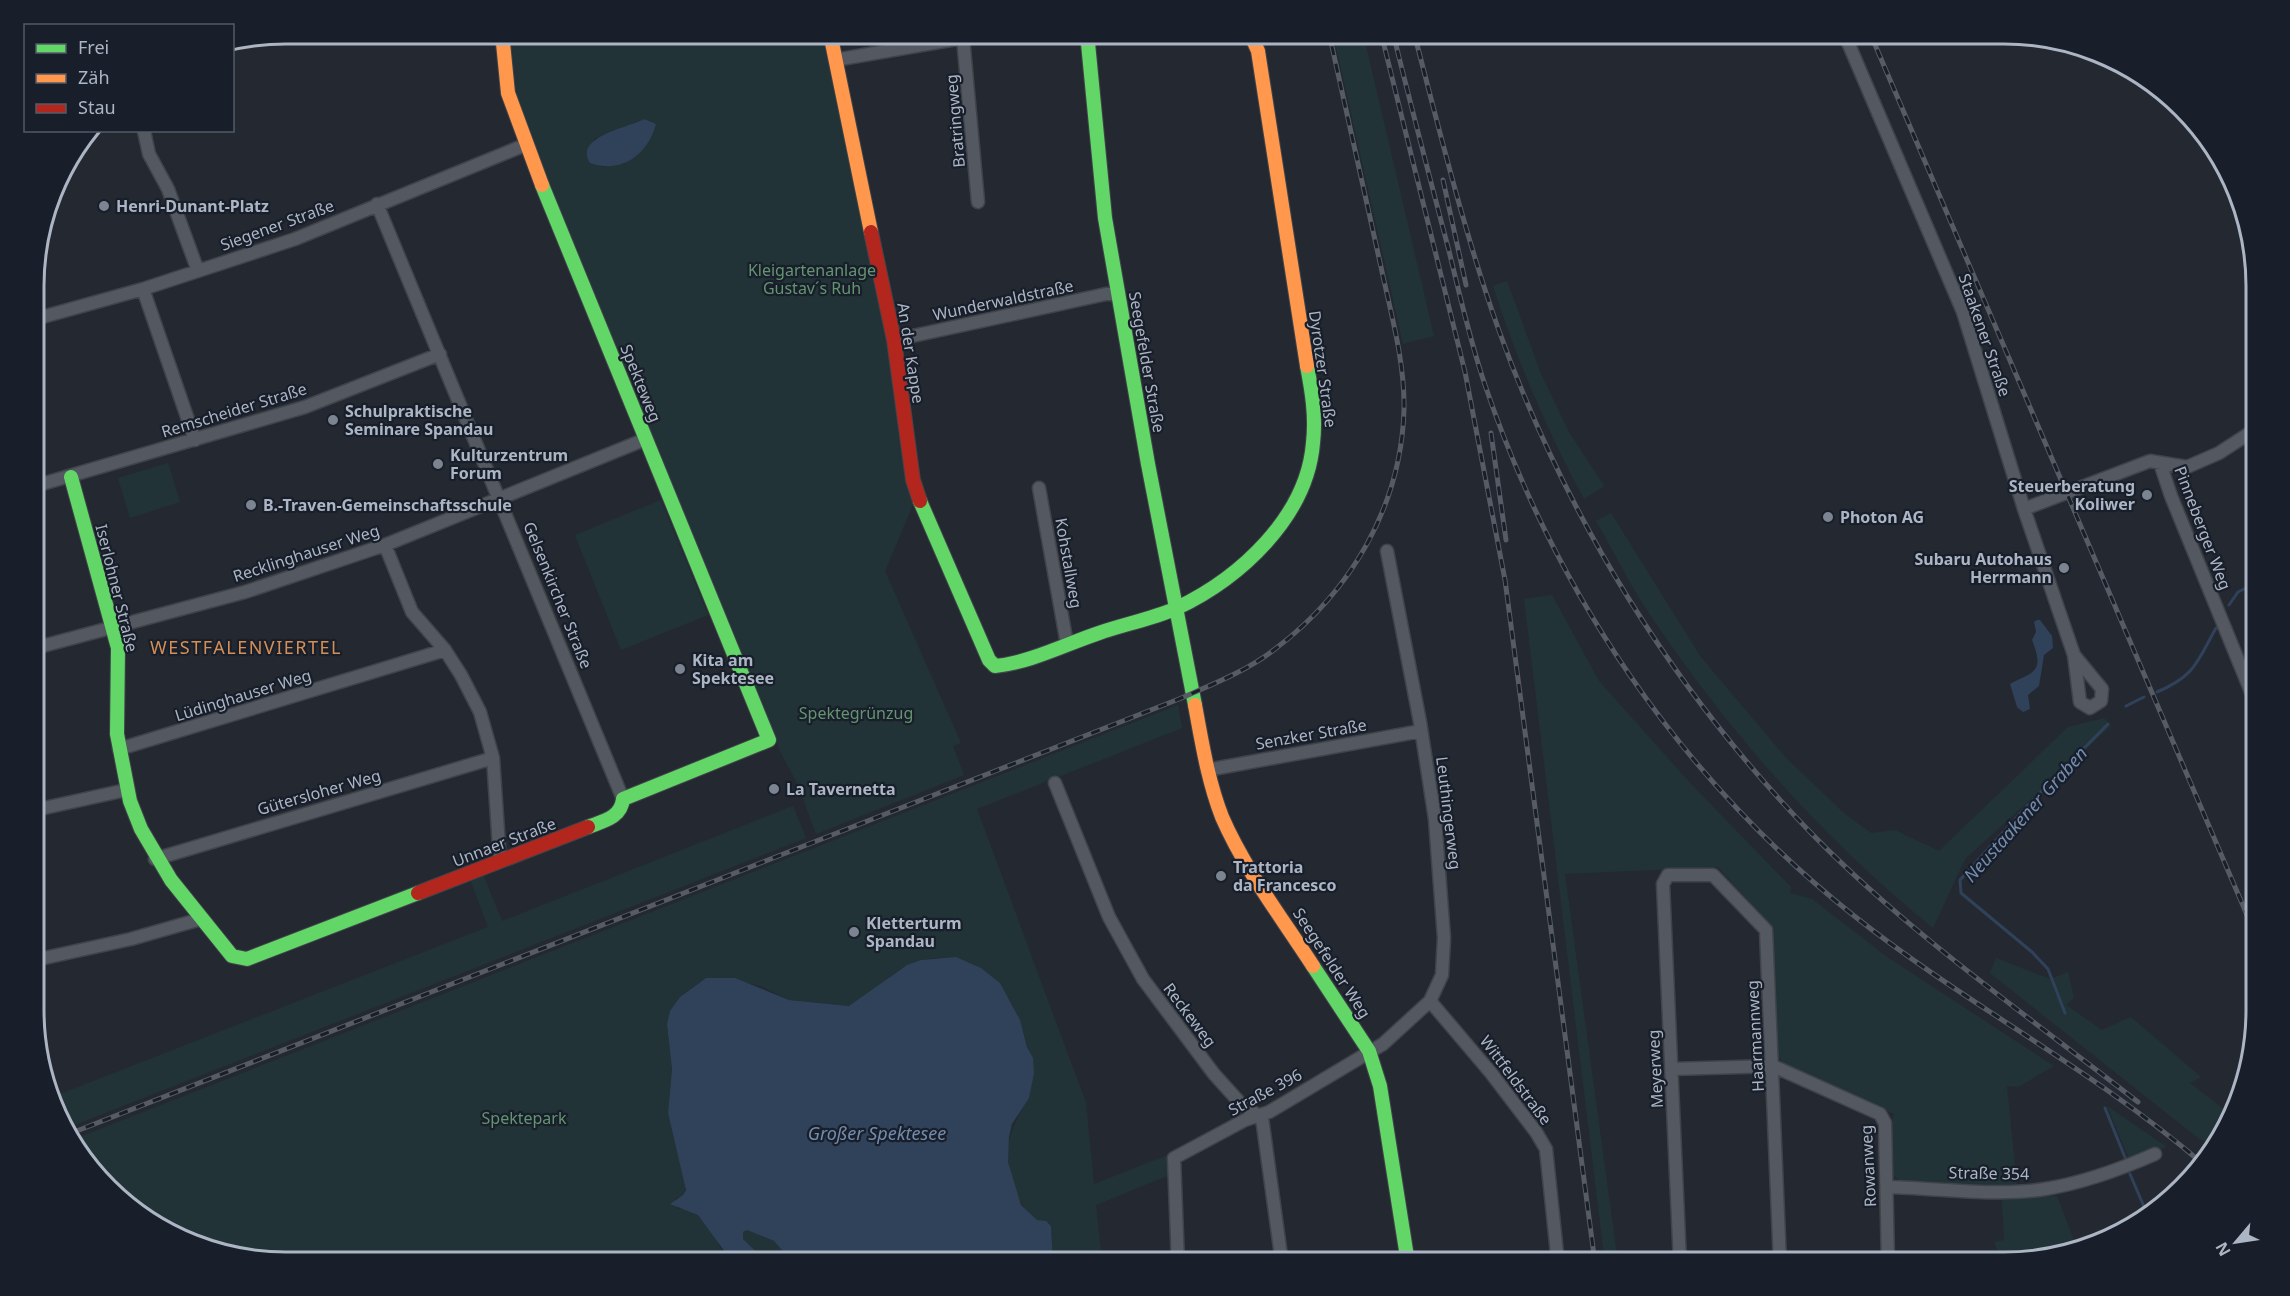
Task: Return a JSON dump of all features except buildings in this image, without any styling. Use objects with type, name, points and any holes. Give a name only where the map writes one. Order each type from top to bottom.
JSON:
[{"type":"street","name":"Spekteweg","points":[[503,44],[508,93],[525,145],[769,740]]},
{"type":"street","name":"An der Kappe","points":[[832,44],[894,340],[917,495],[989,660],[995,666]]},
{"type":"street","points":[[835,60],[928,44]]},
{"type":"street","name":"Bratringweg","points":[[964,44],[978,202]]},
{"type":"street","name":"Seegefelder Straße","points":[[1088,44],[1104,208],[1191,694]]},
{"type":"street","name":"Dyrotzer Straße","points":[[995,666],[1005,665],[1177,608],[1226,581],[1277,529],[1293,506],[1304,484],[1316,436],[1312,393],[1258,51],[1255,44]]},
{"type":"street","name":"Staakener Straße","points":[[1849,44],[1963,312],[2024,509],[2074,655]]},
{"type":"street","points":[[144,132],[149,154],[168,189],[198,271]]},
{"type":"street","name":"Siegener Straße","points":[[44,316],[143,289],[295,239],[525,145]]},
{"type":"street","name":"Gelsenkircher Straße","points":[[377,204],[501,499],[623,799]]},
{"type":"street","points":[[143,289],[195,440]]},
{"type":"street","name":"Wunderwaldstraße","points":[[894,340],[1106,294],[1119,294]]},
{"type":"street","name":"Remscheider Straße","points":[[44,484],[305,406],[440,354]]},
{"type":"street","points":[[2024,509],[2150,460],[2187,467],[2219,453],[2246,435]]},
{"type":"street","name":"Recklinghauser Weg","points":[[44,646],[245,592],[386,545],[646,439]]},
{"type":"street","name":"Pinneberger Weg","points":[[2160,463],[2175,506],[2246,671]]},
{"type":"street","name":"Iserlohner Straße","points":[[71,477],[114,628],[119,663],[116,706],[119,749],[126,790],[155,859],[232,956],[240,959]]},
{"type":"street","name":"Kohstallweg","points":[[1039,488],[1066,644]]},
{"type":"street","points":[[386,545],[412,612],[445,650],[480,712],[492,758],[500,861]]},
{"type":"street","name":"Leuthingerweg","points":[[1369,1051],[1383,1044],[1430,1001],[1442,975],[1444,938],[1435,819],[1387,551]]},
{"type":"street","name":"Lüdinghauser Weg","points":[[119,749],[445,650]]},
{"type":"street","name":"Seegefelder Weg","points":[[1191,694],[1207,770],[1222,816],[1240,854],[1369,1051],[1380,1086],[1406,1252]]},
{"type":"street","name":"Senzker Straße","points":[[1207,770],[1421,731]]},
{"type":"street","name":"Unnaer Straße","points":[[240,959],[247,959],[615,816],[622,808],[623,799],[769,740]]},
{"type":"street","name":"Gütersloher Weg","points":[[155,859],[492,758]]},
{"type":"street","name":"Reckeweg","points":[[1056,783],[1109,917],[1143,979],[1214,1074],[1242,1105],[1259,1116]]},
{"type":"street","points":[[44,808],[126,790]]},
{"type":"street","name":"Haarmannweg","points":[[1668,875],[1713,875],[1766,930],[1780,1252]]},
{"type":"street","name":"Meyerweg","points":[[1668,875],[1663,884],[1680,1252]]},
{"type":"street","points":[[44,958],[130,939],[201,919]]},
{"type":"street","name":"Wittfeldstraße","points":[[1430,1001],[1452,1023],[1536,1132],[1546,1149],[1557,1252]]},
{"type":"street","name":"Straße 396","points":[[1178,1252],[1174,1158],[1245,1120],[1259,1116],[1369,1051]]},
{"type":"street","points":[[1672,1069],[1773,1066]]},
{"type":"street","name":"Rowanweg","points":[[1773,1066],[1880,1114],[1885,1123],[1888,1252]]},
{"type":"street","points":[[1259,1116],[1263,1122],[1281,1252]]},
{"type":"street","name":"Straße 354","points":[[1887,1187],[2019,1191],[2046,1189],[2125,1167],[2156,1154]]},
{"type":"green space","name":"Spektegrünzug","points":[[508,44],[828,44],[887,337],[899,435],[914,502],[885,571],[961,743],[953,746],[964,775],[816,834],[797,783],[780,751],[534,153],[513,94]],"holes":[[[644,119],[605,167],[590,163],[594,139]]]},
{"type":"green space","points":[[1335,44],[1366,44],[1434,336],[1403,344]]},
{"type":"green space","points":[[1507,281],[1541,374],[1569,432],[1604,486],[1584,499],[1534,394],[1502,314],[1493,286]]},
{"type":"green space","points":[[168,463],[180,502],[130,518],[118,478]]},
{"type":"green space","points":[[661,500],[708,615],[621,650],[575,535]]},
{"type":"green space","points":[[1611,513],[1700,656],[1786,758],[1845,814],[1871,833],[1895,830],[1939,851],[2068,727],[2104,718],[2111,726],[1965,859],[1933,928],[1851,855],[1813,817],[1740,736],[1706,693],[1643,604],[1596,521]]},
{"type":"green space","points":[[1552,595],[1599,681],[1691,784],[1791,887],[1790,893],[1812,899],[1887,957],[2054,1066],[2018,1087],[2007,1086],[2017,1187],[1899,1180],[1891,1173],[1890,1128],[1894,1114],[1784,1064],[1777,1054],[1772,927],[1718,867],[1565,874],[1617,1252],[1604,1252],[1524,599]]},
{"type":"green space","name":"Spektepark","points":[[1178,705],[1182,728],[977,809],[1086,1103],[1094,1184],[1168,1155],[1167,1176],[1096,1205],[1101,1252],[1052,1252],[1051,1226],[1029,1214],[1016,1193],[1008,1162],[1008,1149],[1013,1128],[1030,1089],[1031,1058],[1013,1005],[1003,990],[977,967],[961,960],[943,958],[922,960],[911,964],[849,1006],[789,1000],[761,986],[720,978],[701,981],[680,997],[667,1024],[672,1069],[668,1113],[686,1186],[683,1195],[675,1199],[678,1209],[697,1214],[704,1221],[724,1252],[269,1252],[238,1248],[208,1240],[178,1228],[138,1203],[114,1182],[93,1158],[79,1137]]},
{"type":"green space","points":[[793,806],[806,838],[72,1126],[68,1118],[59,1095],[488,927],[470,879],[483,874],[502,921]]},
{"type":"green space","points":[[1996,958],[2050,979],[2068,972],[2074,998],[2066,1005],[2102,1030],[2131,1017],[2201,1077],[2190,1083],[2225,1110],[2207,1143],[2198,1138],[1990,973]]},
{"type":"green space","points":[[2107,1106],[2167,1147],[2129,1159]]},
{"type":"green space","points":[[2057,1196],[2074,1242],[2052,1248],[1998,1252],[1994,1242],[2004,1240],[2002,1198]]},
{"type":"green space","points":[[747,1230],[774,1241],[784,1252],[757,1252],[743,1239],[743,1232]]},
{"type":"water","points":[[644,119],[656,124],[647,145],[640,153],[622,164],[612,166],[590,163],[587,154],[589,146],[595,140]]},
{"type":"water","points":[[2040,620],[2052,636],[2053,648],[2044,655],[2039,686],[2028,695],[2030,709],[2023,712],[2017,707],[2010,684],[2035,670],[2037,659],[2032,640],[2036,632],[2034,622]]},
{"type":"water","name":"Großer Spektesee","points":[[956,957],[981,968],[1000,983],[1020,1020],[1027,1047],[1033,1058],[1034,1073],[1029,1098],[1012,1124],[1008,1162],[1021,1205],[1037,1220],[1046,1221],[1051,1226],[1052,1252],[784,1252],[774,1241],[747,1230],[743,1232],[743,1239],[757,1252],[725,1252],[698,1215],[670,1204],[686,1190],[668,1113],[672,1069],[667,1024],[670,1011],[680,997],[706,978],[735,978],[789,1000],[849,1006],[907,965],[921,960]]},
{"type":"waterway","name":"Neustaakener Graben","points":[[2229,605],[2238,592],[2246,588]]},
{"type":"waterway","name":"Neustaakener Graben","points":[[2157,692],[2180,680],[2194,667],[2216,628]]},
{"type":"waterway","name":"Neustaakener Graben","points":[[2126,706],[2144,697]]},
{"type":"waterway","name":"Neustaakener Graben","points":[[2065,1013],[2048,969],[2032,952],[1961,893],[1960,880],[2027,806],[2108,724]]},
{"type":"waterway","name":"Neustaakener Graben","points":[[2105,1108],[2126,1160]]},
{"type":"waterway","name":"Neustaakener Graben","points":[[2130,1174],[2145,1208]]},
{"type":"railway","points":[[76,1131],[1179,699],[1253,664],[1302,626],[1327,601],[1348,574],[1367,544],[1382,513],[1401,445],[1404,410],[1397,338],[1331,44]]},
{"type":"railway","points":[[1384,44],[1465,372],[1505,580],[1594,1252]]},
{"type":"railway","points":[[1396,44],[1485,385],[1514,462],[1548,536],[1587,608],[1631,677],[1679,742],[1733,804],[1791,862],[1853,915],[1940,978],[2118,1098],[2196,1159]]},
{"type":"railway","points":[[1417,44],[1474,255],[1498,328],[1525,398],[1590,533],[1628,598],[1670,661],[1762,780],[1851,872],[1971,974],[2138,1102]]},
{"type":"railway","points":[[1875,44],[2246,913]]},
{"type":"railway","points":[[1443,180],[1466,285]]},
{"type":"railway","points":[[1491,433],[1506,540]]},
{"type":"traffic: fast","points":[[1088,44],[1105,218],[1148,464],[1195,705]]},
{"type":"traffic: fast","points":[[542,185],[769,740],[623,799],[615,815],[588,827]]},
{"type":"traffic: fast","points":[[920,501],[989,660],[995,666],[1034,657],[1099,633],[1158,615],[1177,608],[1224,580],[1246,562],[1284,520],[1298,496],[1308,470],[1313,443],[1313,404],[1307,366]]},
{"type":"traffic: fast","points":[[71,477],[118,648],[117,734],[130,801],[141,829],[171,880],[232,956],[247,959],[418,893]]},
{"type":"traffic: fast","points":[[1313,966],[1369,1051],[1380,1086],[1406,1252]]},
{"type":"traffic: slow","points":[[503,44],[508,93],[542,185]]},
{"type":"traffic: slow","points":[[832,44],[871,232]]},
{"type":"traffic: slow","points":[[1255,44],[1258,51],[1307,366]]},
{"type":"traffic: slow","points":[[1195,705],[1209,776],[1231,837],[1253,875],[1313,966]]},
{"type":"traffic: jam","points":[[871,232],[894,340],[913,480],[920,501]]},
{"type":"traffic: jam","points":[[418,893],[588,827]]},
{"type":"place","name":"Henri-Dunant-Platz","points":[[104,206]]},
{"type":"place","name":"Schulpraktische Seminare Spandau","points":[[333,420]]},
{"type":"place","name":"Kulturzentrum Forum","points":[[438,464]]},
{"type":"place","name":"Steuerberatung Koliwer","points":[[2147,495]]},
{"type":"place","name":"B.-Traven-Gemeinschaftsschule","points":[[251,505]]},
{"type":"place","name":"Photon AG","points":[[1828,517]]},
{"type":"place","name":"Subaru Autohaus Herrmann","points":[[2064,568]]},
{"type":"place","name":"Kita am Spektesee","points":[[680,669]]},
{"type":"place","name":"La Tavernetta","points":[[774,789]]},
{"type":"place","name":"Trattoria da Francesco","points":[[1221,876]]},
{"type":"place","name":"Kletterturm Spandau","points":[[854,932]]},
{"type":"district","name":"WESTFALENVIERTEL","points":[[246,647]]},
{"type":"park label","name":"Kleigartenanlage Gustav´s Ruh","points":[[812,279]]}]
